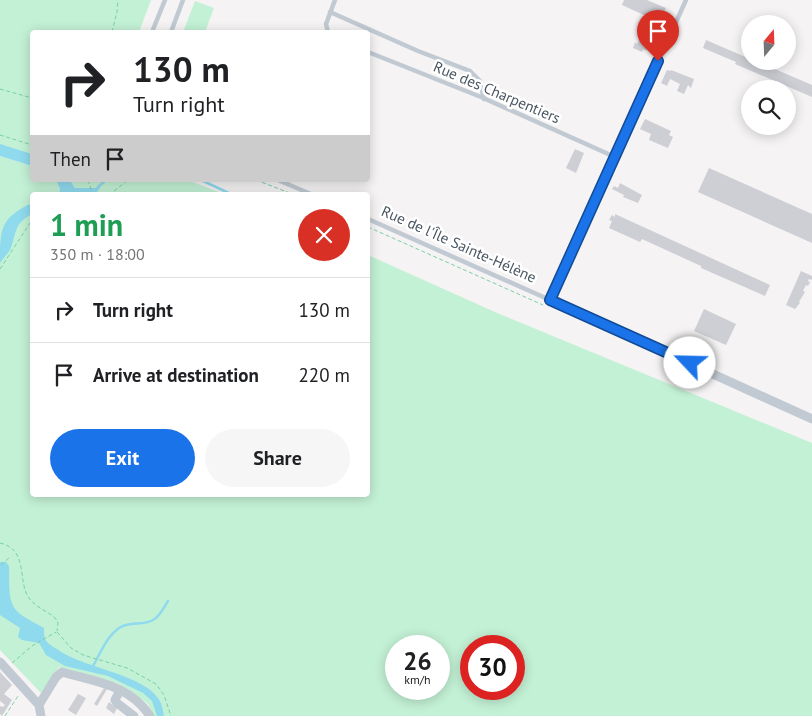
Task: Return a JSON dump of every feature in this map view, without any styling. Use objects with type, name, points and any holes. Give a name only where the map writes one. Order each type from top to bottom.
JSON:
[{"type":"street","name":"Rue de l'Île Sainte-Hélène","points":[[550,300],[812,419]]},
{"type":"street","points":[[3,666],[38,705],[41,716]]},
{"type":"street","points":[[38,705],[56,677],[62,672],[131,695],[142,704],[150,716]]},
{"type":"street","points":[[120,690],[115,700],[117,704],[134,716]]},
{"type":"lane","points":[[153,30],[165,0]]},
{"type":"lane","points":[[172,30],[184,0]]},
{"type":"lane","points":[[328,30],[326,24],[335,0]]},
{"type":"lane","points":[[550,300],[686,0]]},
{"type":"lane","points":[[330,12],[418,51],[470,71],[480,81],[484,98]]},
{"type":"lane","name":"Rue des Charpentiers","points":[[370,53],[484,98],[615,157]]},
{"type":"lane","points":[[283,182],[306,192]]},
{"type":"lane","name":"Rue de l'Île Sainte-Hélène","points":[[370,220],[550,300]]},
{"type":"path","points":[[112,30],[118,0]]},
{"type":"path","points":[[0,89],[30,97]]},
{"type":"path","points":[[0,135],[30,144]]},
{"type":"path","points":[[113,192],[125,182]]},
{"type":"path","points":[[261,182],[287,192]]},
{"type":"path","points":[[0,269],[30,223]]},
{"type":"path","points":[[0,543],[14,550],[22,570],[27,595],[32,603],[56,619],[57,632],[71,648],[94,659],[115,663],[127,668],[156,684],[164,695],[171,716]]},
{"type":"path","points":[[1,565],[10,557]]},
{"type":"path","points":[[3,666],[57,632]]},
{"type":"path","points":[[5,716],[13,702],[24,690]]},
{"type":"green space","points":[[0,0],[151,0],[140,30],[30,30],[30,156],[0,148]]},
{"type":"green space","points":[[195,1],[214,8],[206,30],[184,30]]},
{"type":"green space","points":[[0,156],[30,165],[30,182],[57,182],[60,189],[60,192],[30,192],[30,497],[370,497],[370,256],[497,313],[812,443],[812,716],[154,716],[148,704],[119,684],[59,667],[42,694],[0,650]]},
{"type":"green space","points":[[72,182],[193,182],[218,192],[97,192],[91,189],[75,188]]},
{"type":"water","points":[[0,144],[30,153],[30,165],[0,156]]},
{"type":"water","points":[[57,182],[71,182],[75,188],[100,188],[97,192],[60,192]]},
{"type":"water","points":[[30,204],[30,215],[22,221],[16,229],[10,250],[0,263],[0,241],[4,226],[21,208]]},
{"type":"water","points":[[0,562],[6,562],[9,566],[10,597],[15,609],[44,628],[45,638],[49,643],[68,656],[141,684],[153,692],[160,701],[164,716],[157,716],[152,701],[143,693],[108,676],[65,666],[46,655],[39,643],[22,640],[18,637],[20,628],[0,615]]},
{"type":"building","points":[[624,0],[647,0],[666,8],[659,22],[622,5]]},
{"type":"building","points":[[643,32],[652,37],[646,51],[643,49],[642,52],[633,48]]},
{"type":"building","points":[[706,40],[741,55],[741,67],[735,64],[736,62],[703,48]]},
{"type":"building","points":[[667,70],[694,79],[691,88],[688,85],[684,94],[677,91],[680,84],[670,79],[667,86],[661,83]]},
{"type":"building","points":[[749,70],[777,70],[812,85],[812,97],[796,90],[796,80],[772,80]]},
{"type":"building","points":[[645,119],[671,131],[669,135],[673,137],[668,148],[649,140],[651,134],[640,129]]},
{"type":"building","points":[[575,149],[584,153],[576,173],[566,168]]},
{"type":"building","points":[[709,168],[812,214],[812,243],[698,192]]},
{"type":"building","points":[[620,183],[642,195],[638,203],[623,197],[624,195],[612,189],[614,186],[618,188]]},
{"type":"building","points":[[615,214],[770,285],[765,296],[701,268],[701,266],[642,239],[640,242],[609,228],[612,221],[609,220],[612,215],[615,217]]},
{"type":"building","points":[[801,271],[812,276],[812,280],[809,279],[808,281],[810,282],[808,286],[806,285],[800,303],[795,309],[786,305]]},
{"type":"building","points":[[704,309],[736,324],[726,345],[694,331]]},
{"type":"building","points":[[0,672],[12,685],[4,694],[12,700],[2,716],[0,714],[0,706],[3,707],[5,705],[0,701]]},
{"type":"building","points":[[104,688],[107,689],[97,706],[94,704]]},
{"type":"building","points":[[78,694],[86,698],[76,715],[68,710]]},
{"type":"building","points":[[109,702],[117,708],[114,714],[106,708]]},
{"type":"waterway","points":[[96,189],[104,182]]},
{"type":"waterway","points":[[205,182],[227,192]]},
{"type":"waterway","points":[[92,668],[114,632],[123,626],[153,620],[160,614],[168,601]]},
{"type":"route","points":[[658,61],[550,300],[690,363]]}]
